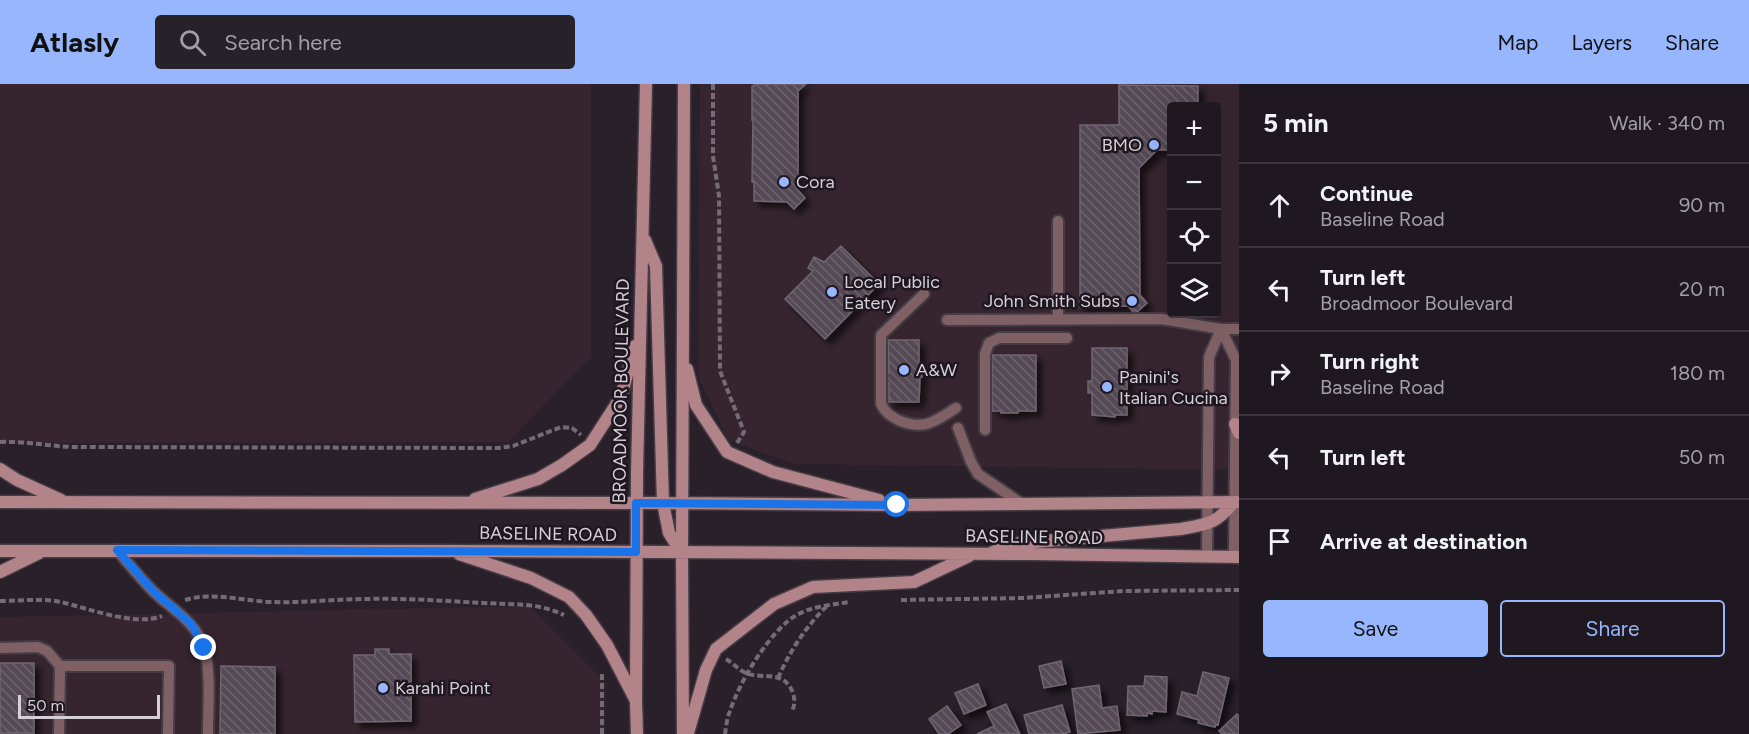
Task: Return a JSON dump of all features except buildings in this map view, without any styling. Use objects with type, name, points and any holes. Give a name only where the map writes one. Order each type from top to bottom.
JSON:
[{"type":"main road","name":"BROADMOOR BOULEVARD","points":[[637,734],[636,503],[646,84]]},
{"type":"main road","points":[[684,84],[682,553],[685,734]]},
{"type":"main road","points":[[642,234],[656,266],[663,503],[669,533],[682,553]]},
{"type":"main road","points":[[462,503],[538,479],[590,445],[621,397],[640,328]]},
{"type":"main road","points":[[683,351],[696,405],[728,452],[772,472],[897,505]]},
{"type":"main road","points":[[0,469],[17,480],[67,503]]},
{"type":"main road","name":"BASELINE ROAD","points":[[0,502],[897,505],[1236,502]]},
{"type":"main road","points":[[986,555],[1012,544],[1181,529],[1207,524],[1217,520],[1236,502]]},
{"type":"main road","name":"BASELINE ROAD","points":[[0,550],[1033,554],[1237,557]]},
{"type":"main road","points":[[0,572],[44,550]]},
{"type":"main road","points":[[449,551],[531,578],[569,597],[586,615],[607,645],[636,702]]},
{"type":"main road","points":[[685,734],[705,670],[716,649],[774,604],[813,587],[914,582],[972,555]]},
{"type":"lane","points":[[1058,221],[1058,320]]},
{"type":"lane","points":[[924,294],[881,334],[881,404],[885,412],[891,416],[907,424],[918,426],[940,419],[956,408]]},
{"type":"lane","points":[[947,320],[1162,319],[1221,329],[1239,329]]},
{"type":"lane","points":[[1221,329],[1236,360],[1237,557]]},
{"type":"lane","points":[[1207,557],[1209,357],[1221,329]]},
{"type":"lane","points":[[985,430],[985,354],[989,343],[999,338],[1067,338]]},
{"type":"lane","points":[[958,428],[978,474],[1022,504]]},
{"type":"lane","points":[[117,550],[155,593],[192,625],[204,648],[208,673],[208,734]]},
{"type":"lane","points":[[0,648],[38,647],[47,651],[60,666],[59,734]]},
{"type":"lane","points":[[60,666],[169,666],[168,734]]},
{"type":"path","points":[[713,84],[713,156],[719,196],[720,371],[744,432],[736,445]]},
{"type":"path","points":[[0,442],[97,447],[498,448],[513,446],[554,429],[566,427],[572,428],[585,440]]},
{"type":"path","points":[[893,600],[1024,598],[1123,591],[1239,590]]},
{"type":"path","points":[[0,601],[60,602],[83,609],[142,619],[160,617],[172,607],[195,597],[211,596],[275,602],[402,599],[504,605],[529,604],[568,616]]},
{"type":"path","points":[[725,734],[729,711],[747,673],[780,628],[802,613],[828,605],[853,602]]},
{"type":"path","points":[[778,678],[806,630],[828,605]]},
{"type":"path","points":[[726,659],[747,673],[778,678],[790,686],[795,705],[792,711]]},
{"type":"path","points":[[601,663],[602,734]]},
{"type":"shaded area","points":[[0,84],[591,84],[591,357],[508,442],[0,443]]},
{"type":"shaded area","points":[[700,84],[1239,84],[1239,470],[794,464],[728,440],[698,376]]},
{"type":"shaded area","points":[[529,606],[606,683],[605,734],[0,734],[0,617]]},
{"type":"place","name":"BMO","points":[[1154,145]]},
{"type":"place","name":"Cora","points":[[784,182]]},
{"type":"place","name":"Local Public Eatery","points":[[832,292]]},
{"type":"place","name":"John Smith Subs","points":[[1132,301]]},
{"type":"place","name":"A&W","points":[[904,370]]},
{"type":"place","name":"Panini's Italian Cucina","points":[[1107,387]]},
{"type":"place","name":"Karahi Point","points":[[383,688]]},
{"type":"route","points":[[204,648],[192,625],[155,593],[117,550],[636,552],[636,503],[897,505]]}]
